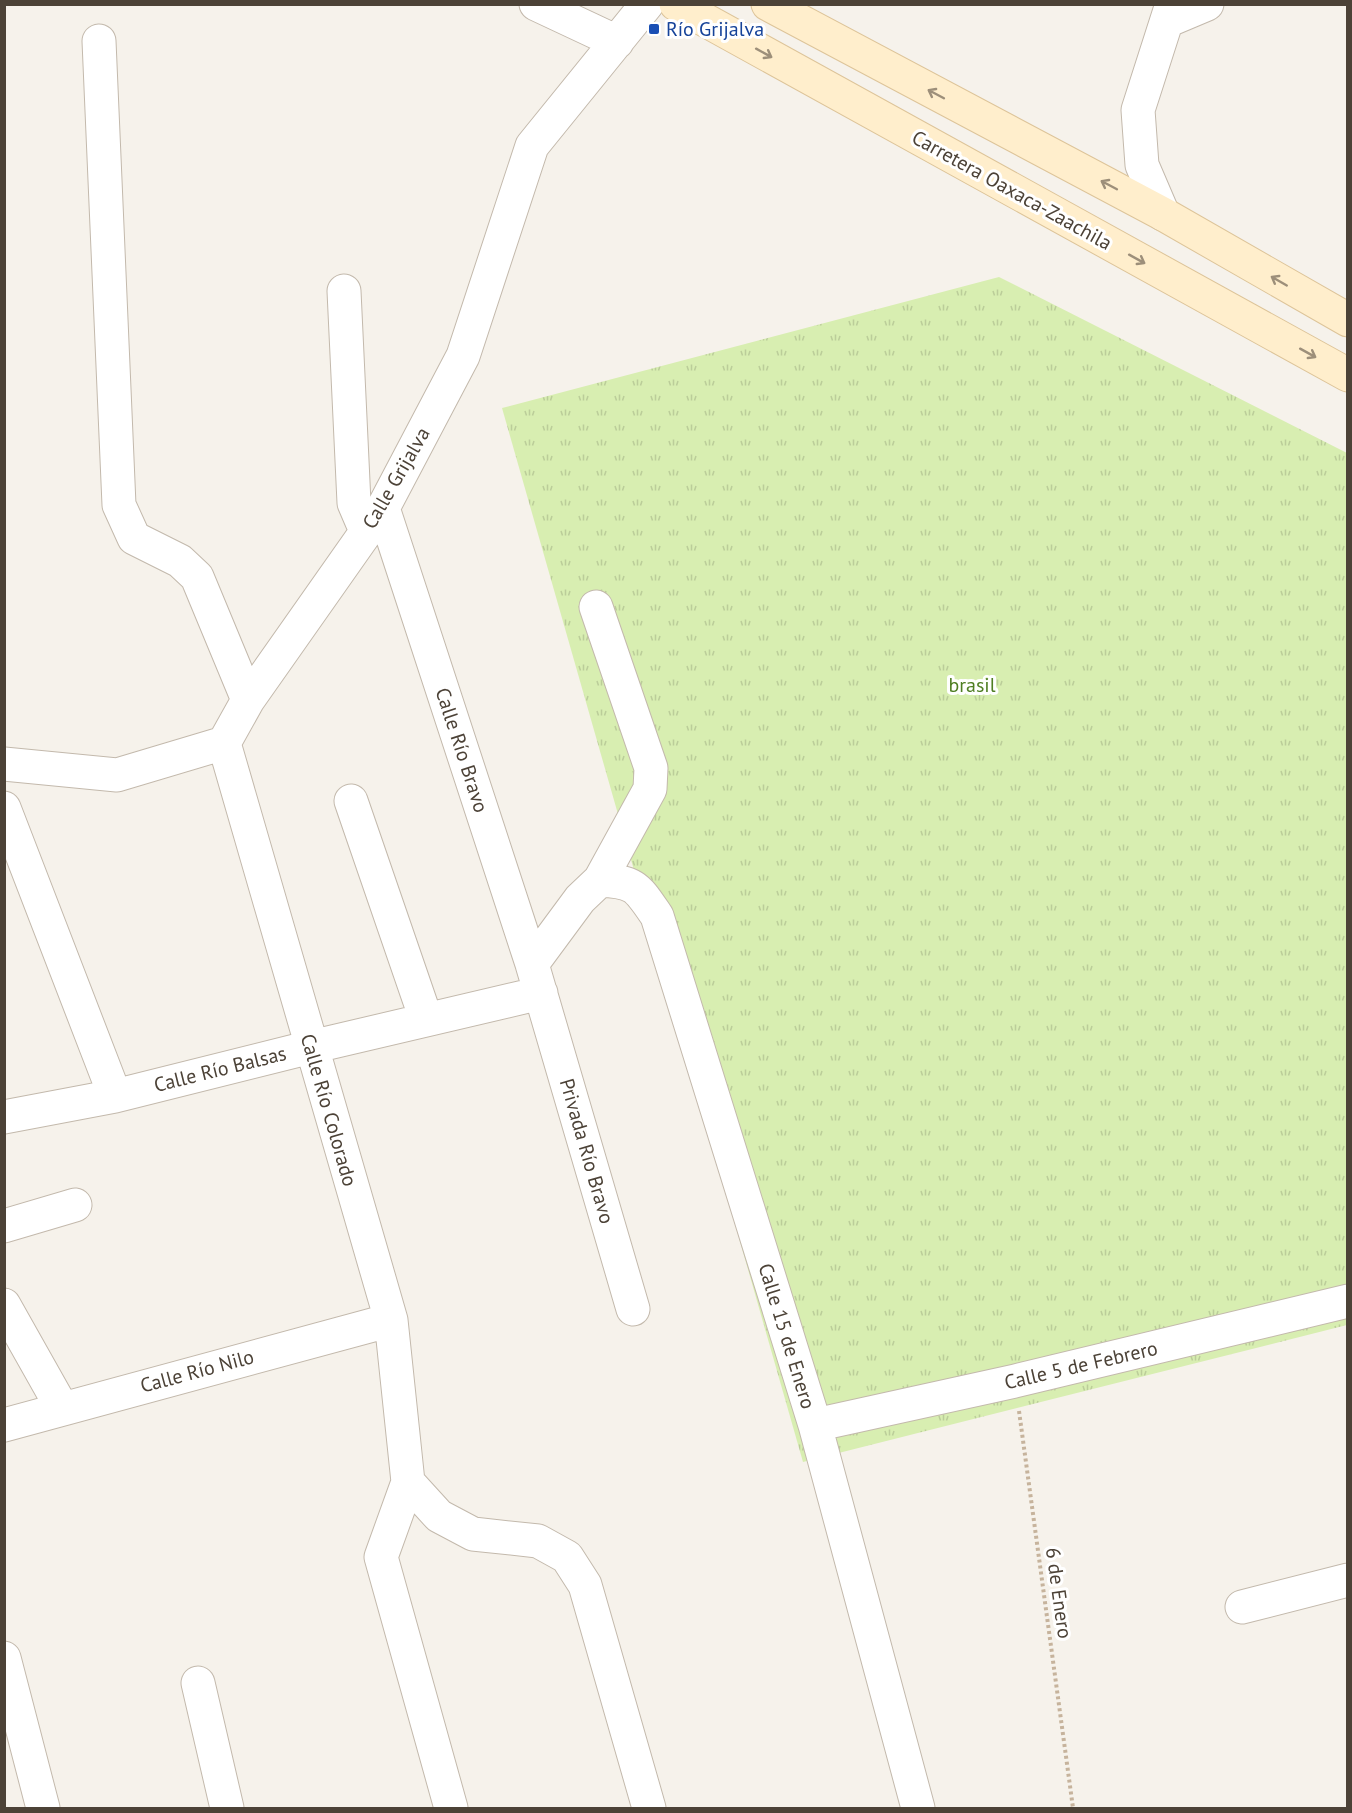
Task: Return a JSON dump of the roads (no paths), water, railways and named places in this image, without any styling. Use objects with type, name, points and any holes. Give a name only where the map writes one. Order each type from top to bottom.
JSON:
[{"type":"main road","name":"Carretera Oaxaca-Zaachila","points":[[676,4],[1347,375]]},
{"type":"main road","points":[[768,4],[1163,214],[1347,320]]},
{"type":"street","points":[[536,4],[617,42]]},
{"type":"street","name":"Calle Grijalva","points":[[224,743],[248,700],[374,519],[463,356],[532,146],[646,4]]},
{"type":"street","points":[[1163,214],[1142,165],[1138,110],[1171,12],[1207,4]]},
{"type":"street","points":[[99,41],[119,505],[134,538],[180,561],[197,577],[248,700]]},
{"type":"street","name":"Calle Río Bravo","points":[[344,291],[354,502],[374,519],[536,979]]},
{"type":"street","points":[[536,979],[580,899],[610,881],[650,789],[651,768],[596,607]]},
{"type":"street","points":[[4,764],[117,775],[224,743]]},
{"type":"street","name":"Calle Río Colorado","points":[[224,743],[390,1320],[408,1482]]},
{"type":"street","points":[[351,801],[426,1019]]},
{"type":"street","points":[[4,808],[115,1096]]},
{"type":"street","name":"Calle 15 de Enero","points":[[610,881],[638,889],[657,916],[814,1425],[918,1809]]},
{"type":"street","name":"Calle Río Balsas","points":[[4,1117],[115,1096],[426,1019],[536,979]]},
{"type":"street","name":"Privada Río Bravo","points":[[536,979],[633,1309]]},
{"type":"street","points":[[4,1226],[75,1205]]},
{"type":"street","name":"Calle 5 de Febrero","points":[[814,1425],[1015,1381],[1347,1301]]},
{"type":"street","points":[[4,1305],[62,1408]]},
{"type":"street","name":"Calle Río Nilo","points":[[4,1425],[390,1320]]},
{"type":"street","points":[[451,1809],[381,1557],[408,1482],[439,1516],[473,1533],[538,1541],[567,1557],[585,1585],[650,1809]]},
{"type":"street","points":[[1242,1607],[1347,1580]]},
{"type":"street","points":[[4,1658],[43,1809]]},
{"type":"street","points":[[198,1683],[227,1809]]},
{"type":"place","name":"Río Grijalva","points":[[654,29]]},
{"type":"park label","name":"brasil","points":[[972,685]]}]
